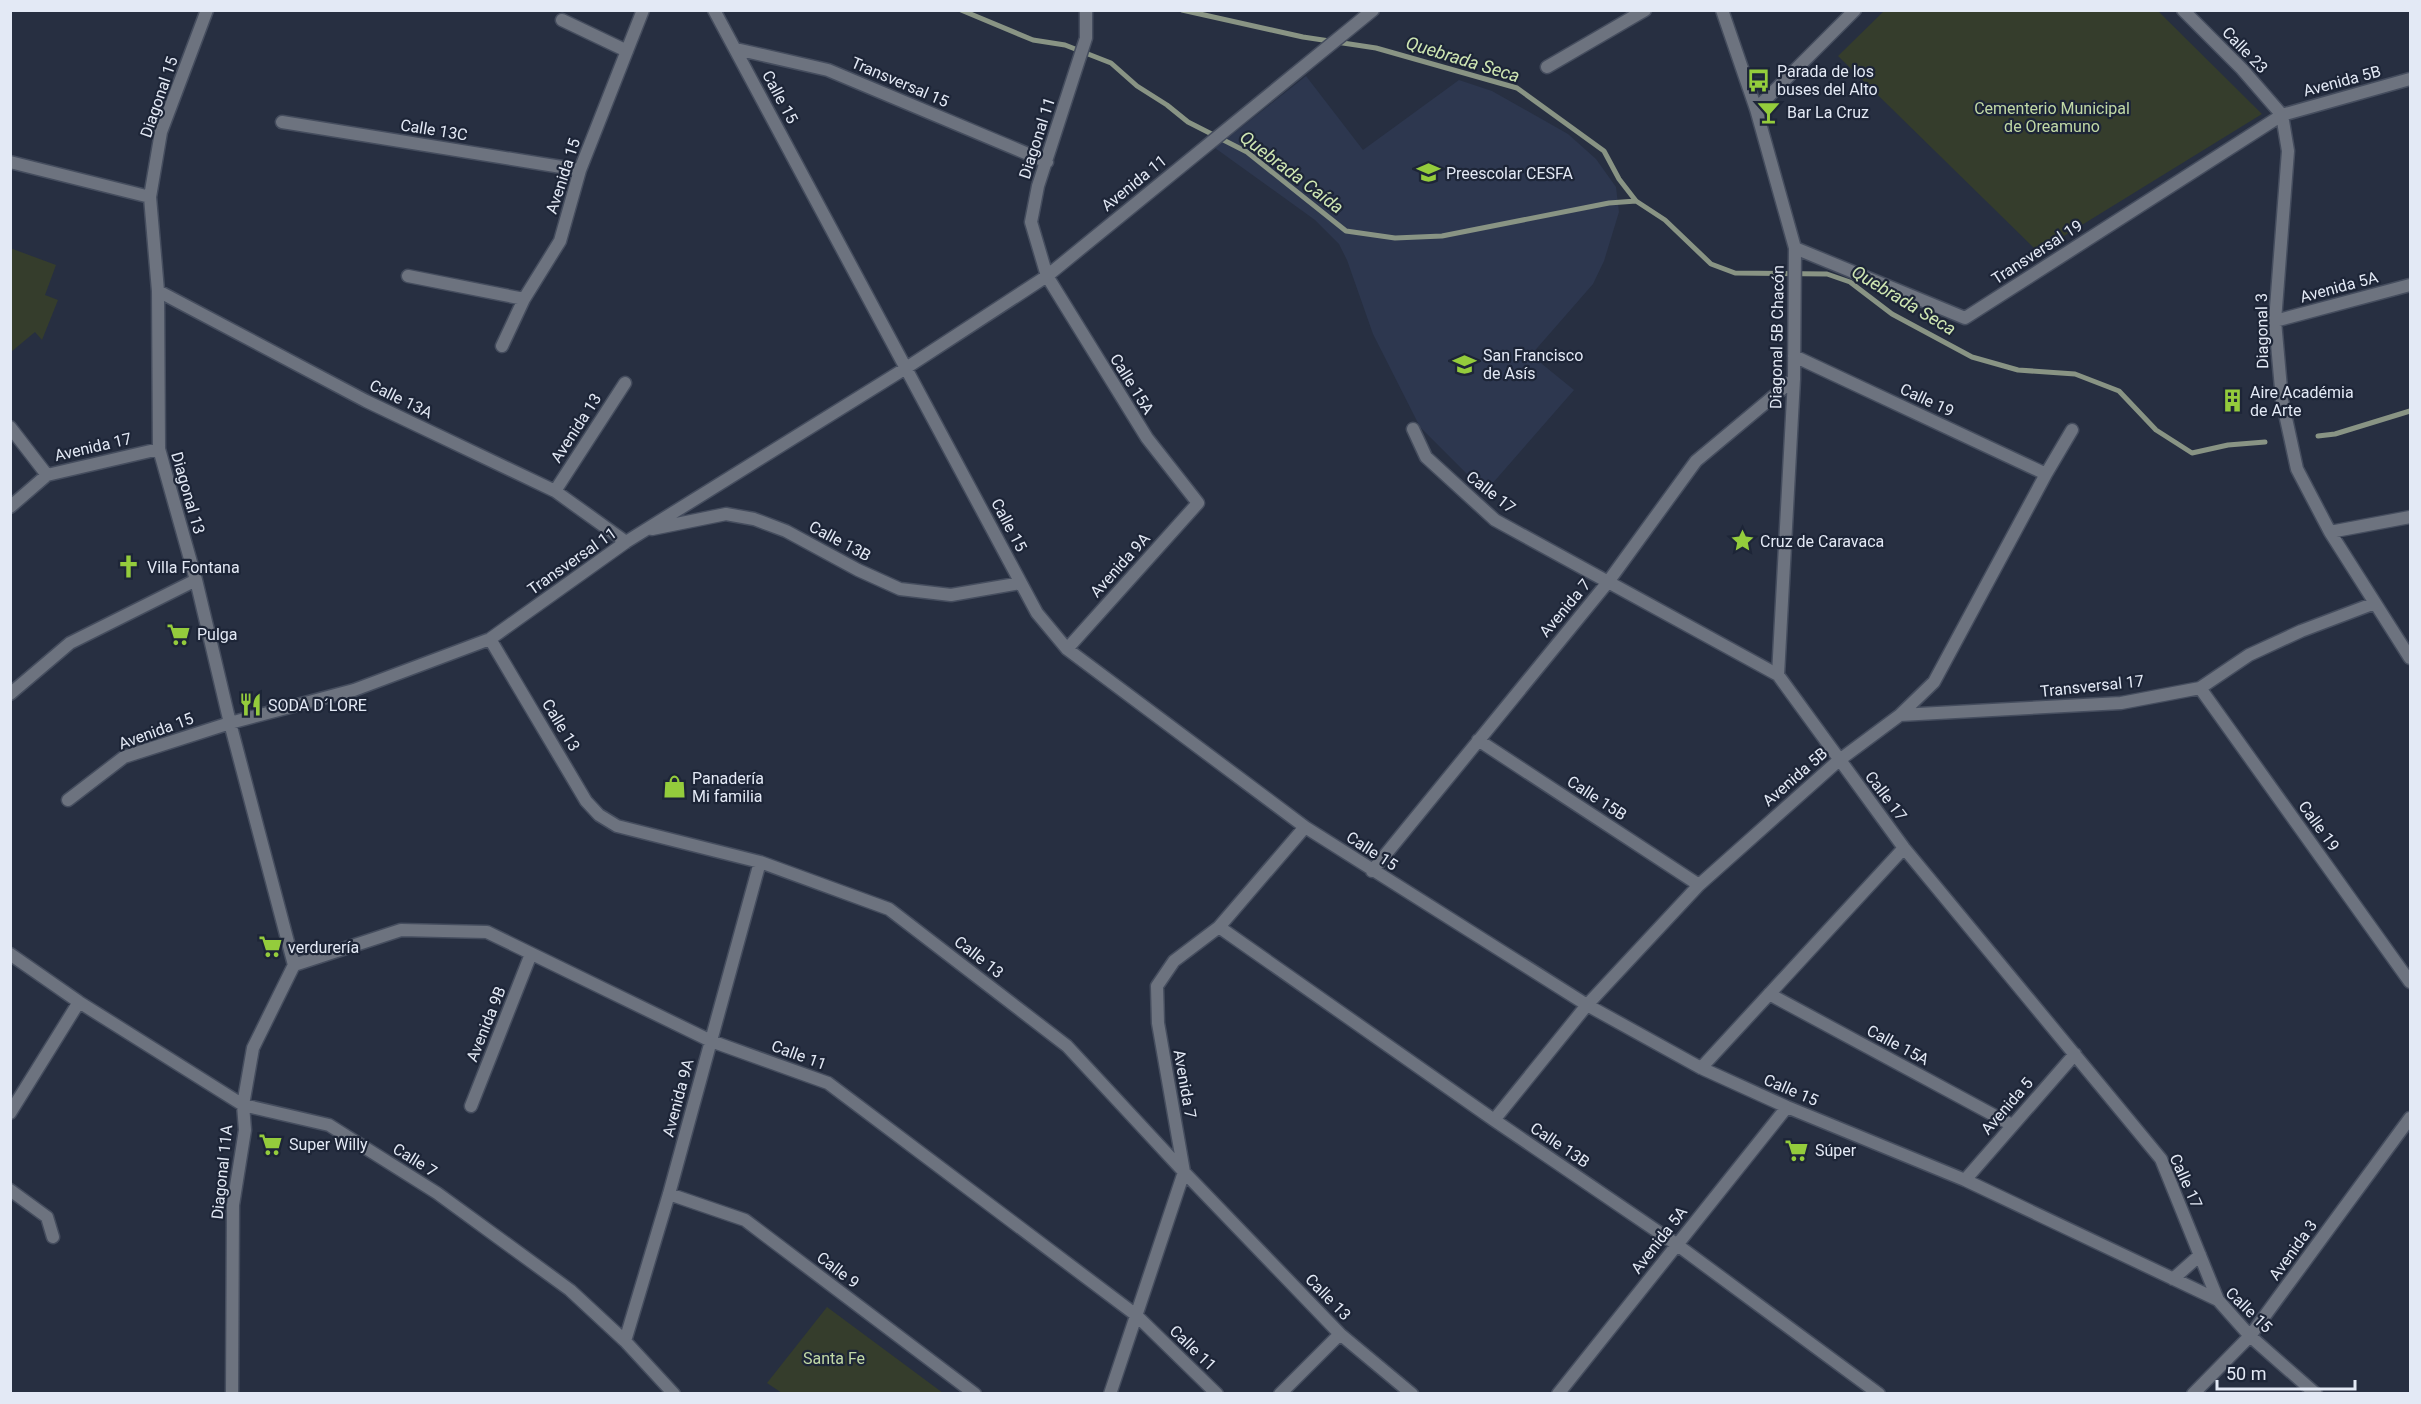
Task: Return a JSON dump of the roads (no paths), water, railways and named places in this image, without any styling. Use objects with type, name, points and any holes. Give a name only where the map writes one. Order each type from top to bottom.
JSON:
[{"type":"street","name":"Diagonal 15","points":[[150,197],[161,132],[207,10]]},
{"type":"street","name":"Avenida 15","points":[[502,346],[524,299],[560,241],[580,170],[643,10]]},
{"type":"street","name":"Calle 15","points":[[714,10],[1037,613],[1067,649],[1305,826],[1587,1005],[1701,1068],[1787,1107],[1965,1180],[2218,1300],[2250,1336],[2316,1394]]},
{"type":"street","name":"Diagonal 11","points":[[1047,276],[1031,222],[1038,186],[1086,38],[1086,10]]},
{"type":"street","name":"Avenida 11","points":[[906,368],[1047,276],[1373,10]]},
{"type":"street","points":[[1547,67],[1645,10]]},
{"type":"street","name":"Diagonal 5B Chacón","points":[[1722,10],[1756,110],[1795,248],[1794,379],[1778,675]]},
{"type":"street","points":[[1756,110],[1855,10]]},
{"type":"street","name":"Calle 23","points":[[2183,10],[2242,69],[2282,115]]},
{"type":"street","points":[[562,20],[627,51]]},
{"type":"street","name":"Transversal 15","points":[[736,49],[828,69],[1047,162]]},
{"type":"street","name":"Avenida 5B","points":[[2282,115],[2410,79]]},
{"type":"street","name":"Transversal 19","points":[[1795,248],[1965,318],[2282,115]]},
{"type":"street","name":"Diagonal 3","points":[[2282,115],[2288,151],[2275,321],[2282,400],[2297,469],[2330,532],[2410,658]]},
{"type":"street","name":"Calle 13C","points":[[282,122],[580,170]]},
{"type":"street","points":[[10,162],[150,197]]},
{"type":"street","name":"Diagonal 13","points":[[150,197],[159,291],[159,449],[196,580],[230,723],[294,965]]},
{"type":"street","points":[[408,276],[524,299]]},
{"type":"street","name":"Calle 15A","points":[[1047,276],[1147,438],[1198,503]]},
{"type":"street","name":"Avenida 5A","points":[[2275,321],[2410,285]]},
{"type":"street","name":"Calle 13A","points":[[159,291],[366,401],[555,491],[626,542]]},
{"type":"street","name":"Calle 19","points":[[1794,356],[2046,474]]},
{"type":"street","name":"Transversal 11","points":[[230,723],[354,690],[490,639],[626,542],[906,368]]},
{"type":"street","name":"Avenida 7","points":[[1372,870],[1608,582],[1696,460],[1794,379]]},
{"type":"street","name":"Avenida 13","points":[[555,491],[625,383]]},
{"type":"street","points":[[10,427],[47,475]]},
{"type":"street","name":"Calle 17","points":[[1413,429],[1426,457],[1496,520],[1778,675],[1904,848],[2161,1159],[2218,1300]]},
{"type":"street","name":"Avenida 5B","points":[[1494,1120],[1587,1005],[1699,885],[1838,760],[1900,715],[1934,682],[2072,430]]},
{"type":"street","name":"Avenida 17","points":[[10,507],[47,475],[159,449]]},
{"type":"street","name":"Avenida 9A","points":[[1067,649],[1198,503]]},
{"type":"street","name":"Calle 13B","points":[[645,530],[726,514],[754,519],[786,531],[858,570],[900,589],[951,596],[1021,583]]},
{"type":"street","points":[[2330,532],[2410,517]]},
{"type":"street","points":[[10,694],[70,643],[196,580]]},
{"type":"street","name":"Transversal 17","points":[[1900,715],[2121,703],[2200,688],[2249,655],[2301,631],[2375,603]]},
{"type":"street","name":"Calle 13","points":[[490,639],[586,801],[600,815],[616,826],[760,862],[889,909],[1067,1046],[1340,1334],[1412,1394]]},
{"type":"street","name":"Calle 19","points":[[2200,688],[2410,982]]},
{"type":"street","name":"Avenida 15","points":[[68,800],[124,757],[230,723]]},
{"type":"street","name":"Calle 15B","points":[[1478,740],[1699,885]]},
{"type":"street","name":"Avenida 7","points":[[1110,1394],[1184,1172],[1158,1023],[1157,986],[1174,960],[1219,927],[1305,826]]},
{"type":"street","points":[[1701,1068],[1904,848]]},
{"type":"street","name":"Avenida 9A","points":[[625,1341],[669,1194],[760,862]]},
{"type":"street","name":"Calle 13B","points":[[1219,927],[1494,1120],[1676,1244],[1879,1394]]},
{"type":"street","name":"Calle 11","points":[[294,965],[401,930],[487,932],[711,1041],[828,1083],[1136,1315],[1217,1394]]},
{"type":"street","name":"Calle 7","points":[[10,954],[79,1002],[243,1105],[329,1125],[437,1193],[570,1290],[625,1341],[674,1394]]},
{"type":"street","name":"Avenida 9B","points":[[471,1106],[531,954]]},
{"type":"street","name":"Diagonal 11A","points":[[232,1394],[233,1205],[245,1130],[243,1105],[253,1048],[294,965]]},
{"type":"street","name":"Calle 15A","points":[[1769,994],[2012,1125]]},
{"type":"street","points":[[10,1113],[79,1002]]},
{"type":"street","name":"Avenida 5","points":[[1965,1180],[2075,1054]]},
{"type":"street","name":"Avenida 5A","points":[[1557,1394],[1787,1107]]},
{"type":"street","name":"Avenida 3","points":[[2193,1394],[2250,1336],[2410,1118]]},
{"type":"street","points":[[10,1190],[47,1217],[53,1237]]},
{"type":"street","name":"Calle 9","points":[[669,1194],[745,1220],[975,1394]]},
{"type":"street","points":[[2174,1279],[2200,1255]]},
{"type":"street","points":[[1280,1394],[1340,1334]]},
{"type":"waterway","name":"Quebrada Caída","points":[[961,10],[1033,40],[1065,45],[1111,63],[1137,86],[1188,122],[1247,152],[1346,231],[1395,238],[1442,236],[1609,203],[1636,201]]},
{"type":"waterway","name":"Quebrada Seca","points":[[1182,10],[1303,37],[1376,48],[1517,88],[1604,151],[1619,179],[1636,201],[1665,220],[1711,264],[1735,273],[1827,274],[1850,282],[1892,314],[1972,357],[2018,370],[2075,374],[2119,391],[2156,430],[2192,453],[2228,445],[2265,442]]},
{"type":"waterway","name":"Quebrada Seca","points":[[2318,436],[2335,434],[2410,411]]},
{"type":"place","name":"Parada de los buses del Alto","points":[[1759,80]]},
{"type":"place","name":"Bar La Cruz","points":[[1769,112]]},
{"type":"place","name":"Preescolar CESFA","points":[[1428,173]]},
{"type":"place","name":"San Francisco de Asís","points":[[1465,364]]},
{"type":"place","name":"Aire Académia de Arte","points":[[2232,401]]},
{"type":"place","name":"Cruz de Caravaca","points":[[1742,541]]},
{"type":"place","name":"Villa Fontana","points":[[129,567]]},
{"type":"place","name":"Pulga","points":[[179,634]]},
{"type":"place","name":"SODA D´LORE","points":[[250,705]]},
{"type":"place","name":"Panadería Mi familia","points":[[674,787]]},
{"type":"place","name":"verdurería","points":[[270,947]]},
{"type":"place","name":"Super Willy","points":[[271,1144]]},
{"type":"place","name":"Súper","points":[[1797,1150]]},
{"type":"park label","name":"Cementerio Municipal de Oreamuno","points":[[2052,117]]},
{"type":"park label","name":"Santa Fe","points":[[834,1358]]}]
